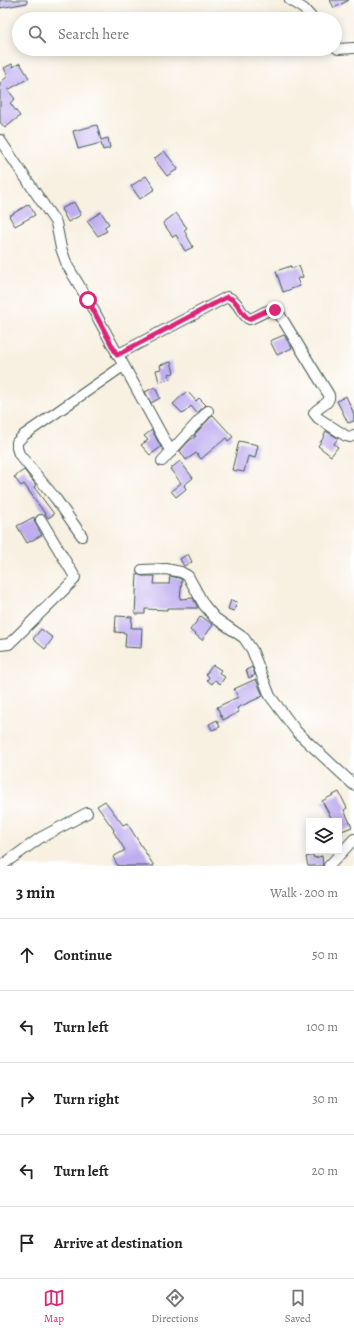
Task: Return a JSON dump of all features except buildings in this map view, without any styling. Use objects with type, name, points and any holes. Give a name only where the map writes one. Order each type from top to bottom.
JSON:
[{"type":"street","points":[[290,0],[307,12]]},
{"type":"street","points":[[342,49],[354,48]]},
{"type":"street","points":[[0,140],[56,223],[61,248],[67,265],[88,300],[171,452]]},
{"type":"street","points":[[117,355],[227,297],[236,302],[249,319],[268,310],[275,310],[278,312],[329,395],[329,401],[314,413],[318,418],[346,436],[350,437],[354,435]]},
{"type":"street","points":[[82,536],[56,499],[19,454],[17,442],[123,366]]},
{"type":"street","points":[[162,461],[208,411]]},
{"type":"street","points":[[0,645],[10,644],[74,580],[75,577],[41,520]]},
{"type":"street","points":[[142,570],[166,570],[181,572],[188,576],[204,605],[214,618],[244,638],[252,650],[270,696],[297,732],[354,785]]},
{"type":"street","points":[[1,866],[40,838],[87,813]]},
{"type":"street","points":[[329,866],[354,839]]},
{"type":"route","points":[[88,300],[117,355],[227,297],[236,302],[249,319],[268,310],[275,310]]}]
